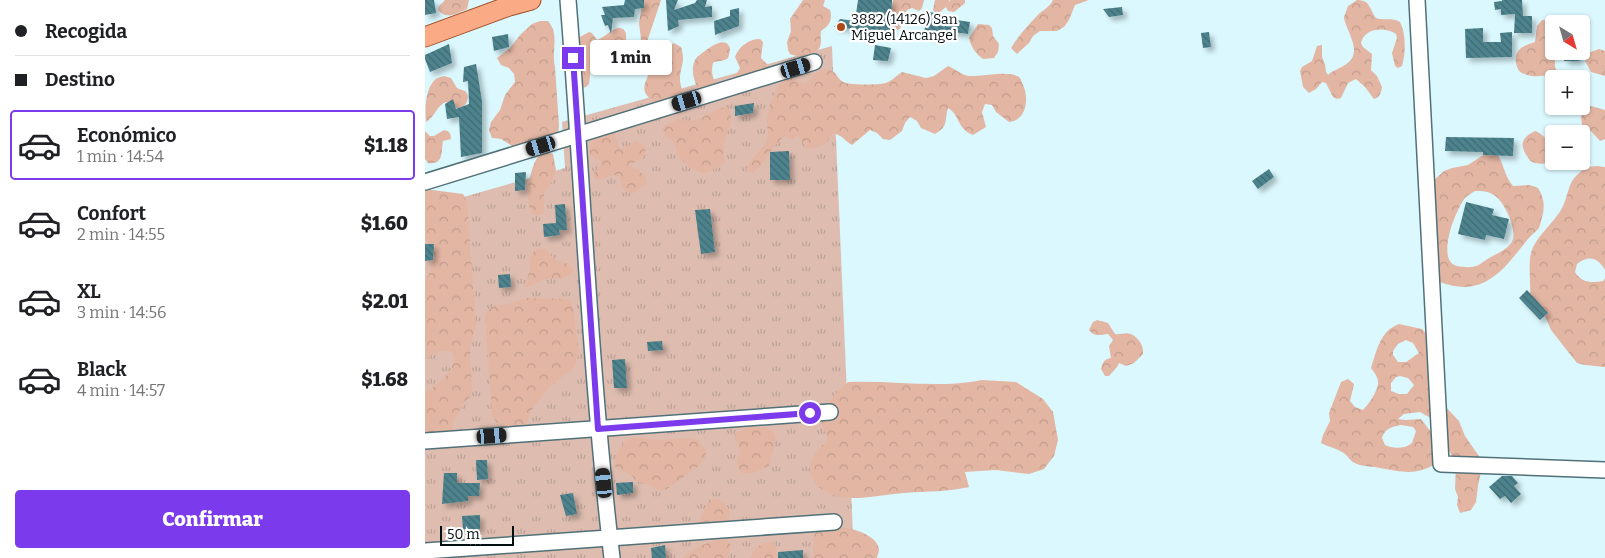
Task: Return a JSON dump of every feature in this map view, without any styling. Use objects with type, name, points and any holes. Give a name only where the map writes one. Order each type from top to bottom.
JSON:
[{"type":"main road","points":[[425,37],[509,6],[531,0]]},
{"type":"street","points":[[568,0],[579,135],[598,429],[612,558]]},
{"type":"street","points":[[1417,0],[1441,464],[1605,470]]},
{"type":"street","points":[[425,182],[814,62]]},
{"type":"street","points":[[425,441],[830,412]]},
{"type":"street","points":[[425,551],[834,522]]},
{"type":"green space","points":[[445,0],[469,0],[467,9],[455,14],[445,15],[438,10]]},
{"type":"green space","points":[[643,0],[661,0],[646,45],[651,51],[660,51],[674,43],[681,47],[682,52],[683,61],[680,84],[684,96],[657,104],[649,98],[644,89],[648,76],[642,70],[633,71],[633,63],[641,39],[639,23]]},
{"type":"green space","points":[[803,0],[825,0],[823,6],[830,10],[831,20],[821,31],[821,45],[818,50],[806,55],[797,56],[790,54],[787,42],[791,31],[790,19]]},
{"type":"green space","points":[[893,0],[924,0],[919,11],[912,8],[907,10],[900,29],[896,30],[891,15]]},
{"type":"green space","points":[[935,0],[949,0],[949,2],[950,0],[965,0],[965,3],[954,12],[948,11],[946,7],[936,13],[933,10]]},
{"type":"green space","points":[[1053,0],[1089,0],[1075,5],[1064,27],[1057,31],[1040,31],[1017,54],[1011,48],[1029,24]]},
{"type":"green space","points":[[1357,0],[1367,3],[1376,18],[1400,22],[1405,44],[1402,66],[1398,68],[1395,66],[1392,53],[1397,38],[1396,34],[1381,29],[1370,31],[1361,43],[1372,54],[1371,70],[1377,76],[1382,87],[1378,97],[1374,99],[1356,79],[1348,83],[1341,98],[1333,97],[1326,83],[1322,82],[1309,93],[1303,87],[1300,71],[1302,67],[1312,61],[1317,46],[1322,45],[1322,57],[1328,75],[1345,65],[1354,55],[1353,42],[1344,17],[1348,6]]},
{"type":"green space","points":[[1542,20],[1545,20],[1545,60],[1555,60],[1556,70],[1545,70],[1545,76],[1526,75],[1518,69],[1516,63],[1518,51],[1535,42],[1537,26]]},
{"type":"green space","points":[[548,21],[554,32],[558,134],[515,148],[501,139],[492,138],[489,130],[491,122],[500,110],[505,95],[515,82],[514,74],[509,68],[501,65],[497,58],[510,48],[532,24]]},
{"type":"green space","points":[[978,24],[989,25],[992,28],[993,36],[999,44],[998,52],[994,58],[983,59],[976,53],[971,44],[969,38]]},
{"type":"green space","points":[[618,28],[623,29],[626,34],[626,73],[611,74],[605,67],[601,55],[597,52],[591,63],[589,84],[581,88],[578,38],[589,32],[597,40]]},
{"type":"green space","points":[[760,39],[763,42],[761,58],[768,67],[759,76],[717,92],[705,91],[697,87],[693,68],[697,57],[718,43],[726,43],[730,50],[728,58],[713,63],[712,72],[719,86],[726,84],[740,68],[735,57],[742,46],[748,42]]},
{"type":"green space","points":[[832,46],[854,558],[425,558],[425,208],[565,168],[562,122]]},
{"type":"green space","points":[[1599,49],[1605,51],[1605,76],[1591,72],[1585,61],[1590,60],[1590,52]]},
{"type":"green space","points":[[948,66],[969,76],[1016,75],[1020,78],[1026,96],[1026,105],[1021,116],[1017,120],[1009,122],[996,112],[992,105],[985,104],[982,112],[986,127],[973,135],[964,129],[948,108],[944,126],[935,134],[921,128],[917,121],[910,117],[902,131],[890,140],[883,139],[877,133],[870,130],[852,145],[833,133],[823,146],[806,148],[798,135],[792,139],[785,136],[776,144],[753,173],[746,170],[766,142],[769,110],[775,92],[784,81],[792,80],[806,84],[819,72],[826,69],[831,70],[846,83],[878,84],[888,82],[902,72],[926,78],[934,76]]},
{"type":"green space","points":[[444,76],[451,78],[457,88],[465,91],[468,100],[460,108],[446,102],[426,122],[428,91],[434,81]]},
{"type":"green space","points":[[725,107],[729,109],[731,118],[724,145],[725,162],[716,169],[704,173],[695,171],[678,157],[674,142],[666,137],[662,130],[664,126],[679,119],[691,121],[699,119],[717,109]]},
{"type":"green space","points":[[1590,107],[1605,110],[1605,139],[1600,141],[1590,130],[1590,125],[1582,125],[1582,115],[1590,115]]},
{"type":"green space","points":[[444,130],[451,135],[451,139],[443,141],[439,160],[428,163],[425,159],[425,131],[430,136],[434,136]]},
{"type":"green space","points":[[1535,131],[1545,137],[1545,163],[1535,163],[1529,159],[1523,148],[1523,142],[1527,136]]},
{"type":"green space","points":[[611,133],[615,135],[619,147],[622,149],[637,141],[645,148],[644,157],[628,164],[643,174],[647,180],[647,183],[634,193],[626,192],[621,185],[620,177],[616,175],[600,180],[595,179],[593,175],[601,162],[591,156],[590,147],[598,137]]},
{"type":"green space","points":[[1495,151],[1513,186],[1530,185],[1538,188],[1544,204],[1539,228],[1511,260],[1490,279],[1469,287],[1439,282],[1432,182],[1444,171],[1468,165],[1488,152]],"holes":[[[1475,191],[1492,194],[1502,203],[1511,221],[1513,239],[1509,246],[1477,266],[1457,266],[1451,262],[1448,255],[1449,234],[1461,204],[1465,198]]]},
{"type":"green space","points":[[546,152],[553,154],[556,170],[552,182],[544,192],[544,213],[533,215],[528,195],[531,172],[539,156]]},
{"type":"green space","points":[[1591,167],[1605,167],[1605,270],[1596,260],[1585,259],[1577,264],[1575,272],[1587,281],[1603,281],[1605,278],[1605,367],[1577,363],[1551,330],[1541,307],[1530,295],[1530,263],[1533,247],[1560,212],[1574,178],[1584,170],[1590,170]]},
{"type":"green space","points":[[425,189],[463,194],[467,201],[476,325],[470,349],[471,396],[456,417],[453,424],[453,432],[425,436],[425,392],[443,379],[455,360],[453,353],[441,351],[425,360],[425,283],[433,258],[432,250],[425,239]]},
{"type":"green space","points":[[540,248],[547,251],[556,260],[570,265],[573,270],[563,278],[543,280],[524,287],[528,278],[531,256]]},
{"type":"green space","points":[[527,298],[569,299],[573,306],[579,353],[574,368],[549,387],[530,412],[525,427],[511,430],[496,422],[492,416],[485,317],[493,307]]},
{"type":"green space","points":[[1097,320],[1108,323],[1115,334],[1129,333],[1134,336],[1143,348],[1143,354],[1134,363],[1126,366],[1119,363],[1109,376],[1105,376],[1101,369],[1104,361],[1111,358],[1109,346],[1113,340],[1108,334],[1095,335],[1089,330],[1093,322]]},
{"type":"green space","points":[[1399,324],[1422,329],[1433,341],[1443,404],[1459,421],[1465,436],[1483,462],[1476,502],[1471,510],[1460,513],[1455,489],[1456,465],[1434,420],[1420,412],[1404,414],[1398,419],[1421,419],[1431,432],[1438,446],[1437,463],[1422,470],[1403,472],[1360,465],[1353,462],[1344,453],[1321,443],[1330,421],[1329,413],[1341,382],[1348,379],[1354,384],[1350,401],[1355,407],[1363,410],[1372,398],[1378,382],[1371,368],[1383,336]],"holes":[[[1406,340],[1413,343],[1419,353],[1406,362],[1398,362],[1393,355],[1393,351],[1398,344]],[[1396,377],[1408,378],[1414,385],[1407,394],[1391,391],[1391,383]],[[1401,425],[1413,427],[1416,431],[1412,443],[1399,448],[1385,445],[1382,438],[1389,428]]]},
{"type":"green space","points":[[982,380],[1016,382],[1043,399],[1053,412],[1058,440],[1054,456],[1044,469],[1029,474],[996,470],[965,472],[969,487],[961,489],[859,498],[835,495],[827,492],[815,483],[810,464],[816,452],[828,439],[822,425],[823,416],[827,405],[848,382],[949,384]]},
{"type":"green space","points":[[749,427],[771,430],[774,432],[776,440],[769,466],[754,473],[742,473],[736,463],[739,450],[735,434]]},
{"type":"green space","points":[[633,437],[658,440],[690,438],[698,440],[706,450],[705,458],[700,465],[667,489],[660,491],[636,481],[631,475],[615,467],[615,458],[619,449]]},
{"type":"green space","points":[[710,499],[719,499],[727,507],[729,515],[727,523],[697,525]]},
{"type":"green space","points":[[838,526],[863,533],[874,540],[879,550],[877,558],[813,558],[814,537],[817,531]]},
{"type":"green space","points":[[727,539],[731,546],[728,554],[729,558],[682,558],[703,545]]},
{"type":"green space","points":[[770,541],[776,546],[777,558],[750,558],[756,547]]},
{"type":"building","points":[[425,0],[434,0],[436,13],[425,15]]},
{"type":"building","points":[[625,0],[644,0],[644,8],[635,9],[634,17],[613,18],[611,34],[608,25],[605,26],[601,15],[605,15],[602,7],[624,5]]},
{"type":"building","points":[[666,0],[678,0],[674,10],[695,3],[697,0],[707,0],[705,7],[712,6],[712,17],[678,20],[679,26],[668,31]]},
{"type":"building","points":[[858,0],[892,0],[891,33],[834,27],[840,19],[855,21]]},
{"type":"building","points":[[1522,0],[1523,16],[1532,16],[1532,33],[1514,33],[1515,14],[1501,15],[1501,9],[1495,10],[1494,2]]},
{"type":"building","points":[[1122,7],[1123,15],[1109,17],[1103,9]]},
{"type":"building","points":[[739,8],[739,26],[715,35],[714,21],[730,16],[730,10]]},
{"type":"building","points":[[930,12],[943,15],[942,18],[970,22],[968,34],[939,30],[937,37],[923,34]]},
{"type":"building","points":[[1483,28],[1483,42],[1501,42],[1500,33],[1512,32],[1512,57],[1466,58],[1465,29]]},
{"type":"building","points":[[1209,32],[1211,47],[1203,48],[1201,33]]},
{"type":"building","points":[[508,34],[509,47],[494,51],[492,37]]},
{"type":"building","points":[[449,44],[452,63],[430,72],[425,55]]},
{"type":"building","points":[[875,45],[891,48],[888,61],[873,60]]},
{"type":"building","points":[[476,64],[482,101],[482,153],[461,157],[459,117],[447,119],[445,104],[453,99],[456,109],[469,104],[468,81],[463,82],[464,67]]},
{"type":"building","points":[[754,103],[753,113],[735,116],[735,106]]},
{"type":"building","points":[[1446,137],[1514,138],[1513,156],[1483,155],[1483,152],[1445,151]]},
{"type":"building","points":[[789,151],[790,180],[770,180],[770,152]]},
{"type":"building","points":[[1269,169],[1274,177],[1258,189],[1252,181]]},
{"type":"building","points":[[526,172],[525,190],[515,191],[515,173]]},
{"type":"building","points":[[1466,202],[1494,209],[1492,215],[1509,219],[1504,239],[1486,235],[1485,240],[1458,234]]},
{"type":"building","points":[[565,204],[567,230],[559,230],[560,235],[544,237],[543,224],[556,223],[555,205]]},
{"type":"building","points":[[710,209],[715,252],[701,254],[695,210]]},
{"type":"building","points":[[425,244],[434,244],[433,260],[425,261]]},
{"type":"building","points":[[510,274],[511,287],[499,288],[498,275]]},
{"type":"building","points":[[1527,290],[1548,313],[1540,320],[1519,298]]},
{"type":"building","points":[[662,341],[663,350],[648,351],[647,342]]},
{"type":"building","points":[[625,359],[627,388],[614,388],[612,360]]},
{"type":"building","points":[[476,460],[487,460],[488,479],[477,480]]},
{"type":"building","points":[[444,473],[457,473],[457,483],[480,483],[479,496],[468,496],[468,501],[442,504]]},
{"type":"building","points":[[1502,476],[1512,476],[1518,483],[1514,486],[1521,494],[1511,503],[1505,496],[1500,499],[1489,487]]},
{"type":"building","points":[[633,482],[633,493],[617,495],[616,483]]},
{"type":"building","points":[[573,493],[577,514],[566,516],[560,495]]},
{"type":"building","points":[[480,515],[480,529],[463,530],[462,516]]},
{"type":"building","points":[[665,545],[666,558],[652,558],[651,548]]},
{"type":"building","points":[[803,550],[803,558],[778,558],[778,552]]},
{"type":"place","name":"3882 (14126) San Miguel Arcangel","points":[[841,27]]},
{"type":"route","points":[[573,58],[598,429],[810,413]]}]
